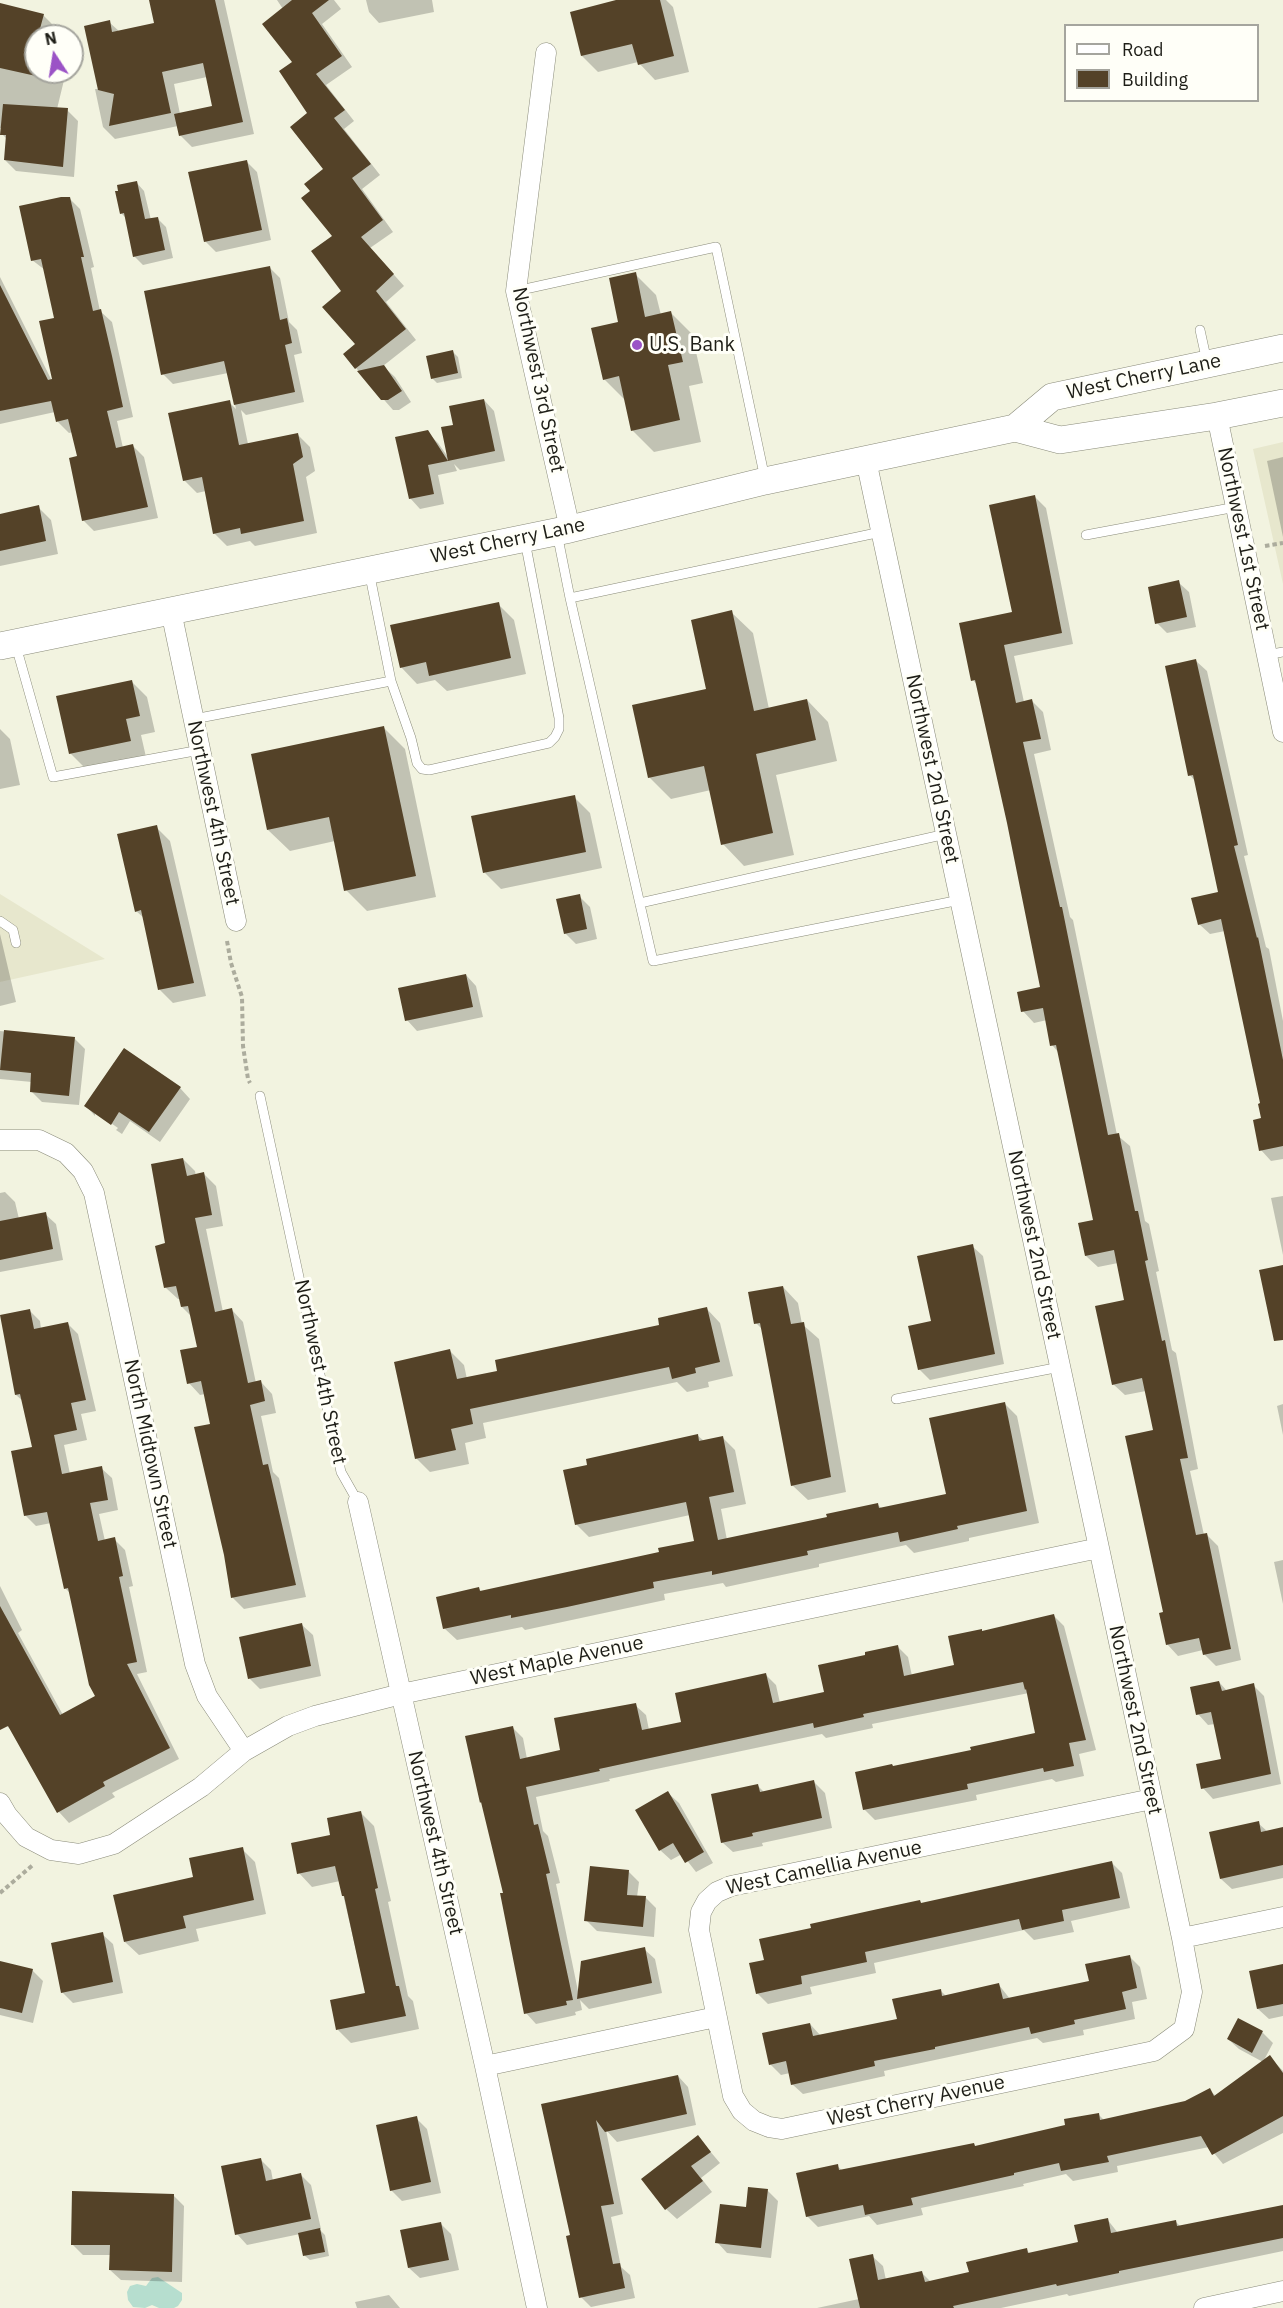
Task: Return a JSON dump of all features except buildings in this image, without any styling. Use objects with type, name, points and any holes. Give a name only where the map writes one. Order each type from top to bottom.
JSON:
[{"type":"main road","name":"West Cherry Lane","points":[[1015,428],[1052,397],[1283,348]]},
{"type":"main road","name":"West Cherry Lane","points":[[8,645],[563,530],[765,481],[1015,428],[1060,440],[1217,416],[1283,403]]},
{"type":"street","name":"Northwest 3rd Street","points":[[546,53],[516,291],[563,530]]},
{"type":"street","name":"Northwest 1st Street","points":[[1217,416],[1236,507],[1275,654],[1283,732]]},
{"type":"street","name":"Northwest 2nd Street","points":[[866,460],[1182,1938],[1192,1992],[1184,2029]]},
{"type":"street","name":"Northwest 4th Street","points":[[171,611],[236,921]]},
{"type":"street","name":"North Midtown Street","points":[[0,1140],[39,1140],[66,1152],[83,1171],[93,1193],[195,1664],[207,1696],[244,1751]]},
{"type":"street","name":"Northwest 4th Street","points":[[358,1502],[537,2308]]},
{"type":"street","name":"West Maple Avenue","points":[[51,1851],[79,1854],[114,1844],[201,1787],[244,1751],[288,1726],[315,1716],[401,1694],[1099,1548]]},
{"type":"street","name":"West Camellia Avenue","points":[[716,2017],[699,1930],[701,1912],[707,1901],[717,1892],[731,1886],[1152,1799]]},
{"type":"street","points":[[0,1803],[26,1837],[51,1851]]},
{"type":"street","points":[[1182,1938],[1283,1917]]},
{"type":"street","points":[[485,2066],[716,2017]]},
{"type":"street","name":"West Cherry Avenue","points":[[716,2017],[733,2096],[742,2111],[754,2121],[782,2129],[1154,2051],[1184,2029]]},
{"type":"street","points":[[1204,2308],[1283,2291]]},
{"type":"lane","points":[[516,291],[716,247],[765,481]]},
{"type":"lane","points":[[1200,330],[1207,364]]},
{"type":"lane","points":[[1086,535],[1236,507]]},
{"type":"lane","points":[[563,530],[570,598],[653,961],[960,900]]},
{"type":"lane","points":[[570,598],[881,532]]},
{"type":"lane","points":[[368,570],[391,681],[411,738],[417,764],[422,769],[429,770],[549,742],[560,729],[524,538]]},
{"type":"lane","points":[[8,645],[53,777],[201,750]]},
{"type":"lane","points":[[194,719],[391,681]]},
{"type":"lane","points":[[640,903],[946,834]]},
{"type":"lane","points":[[0,921],[13,930],[16,943]]},
{"type":"lane","name":"Northwest 4th Street","points":[[260,1096],[341,1472],[358,1502]]},
{"type":"lane","points":[[896,1399],[1060,1366]]},
{"type":"path","points":[[1264,547],[1283,543]]},
{"type":"path","name":"Northwest 4th Street","points":[[236,921],[226,942],[242,997],[243,1046],[248,1079],[260,1096]]},
{"type":"path","points":[[0,1893],[51,1851]]},
{"type":"shaded area","points":[[1283,442],[1283,584],[1253,449]]},
{"type":"shaded area","points":[[0,894],[105,959],[0,982]]},
{"type":"shaded area","points":[[158,2277],[182,2293],[182,2300],[178,2306],[174,2308],[159,2308],[152,2305],[145,2308],[133,2307],[128,2300],[127,2292],[130,2286],[137,2284],[146,2286],[152,2278]]},
{"type":"place","name":"U.S. Bank","points":[[637,345]]}]
